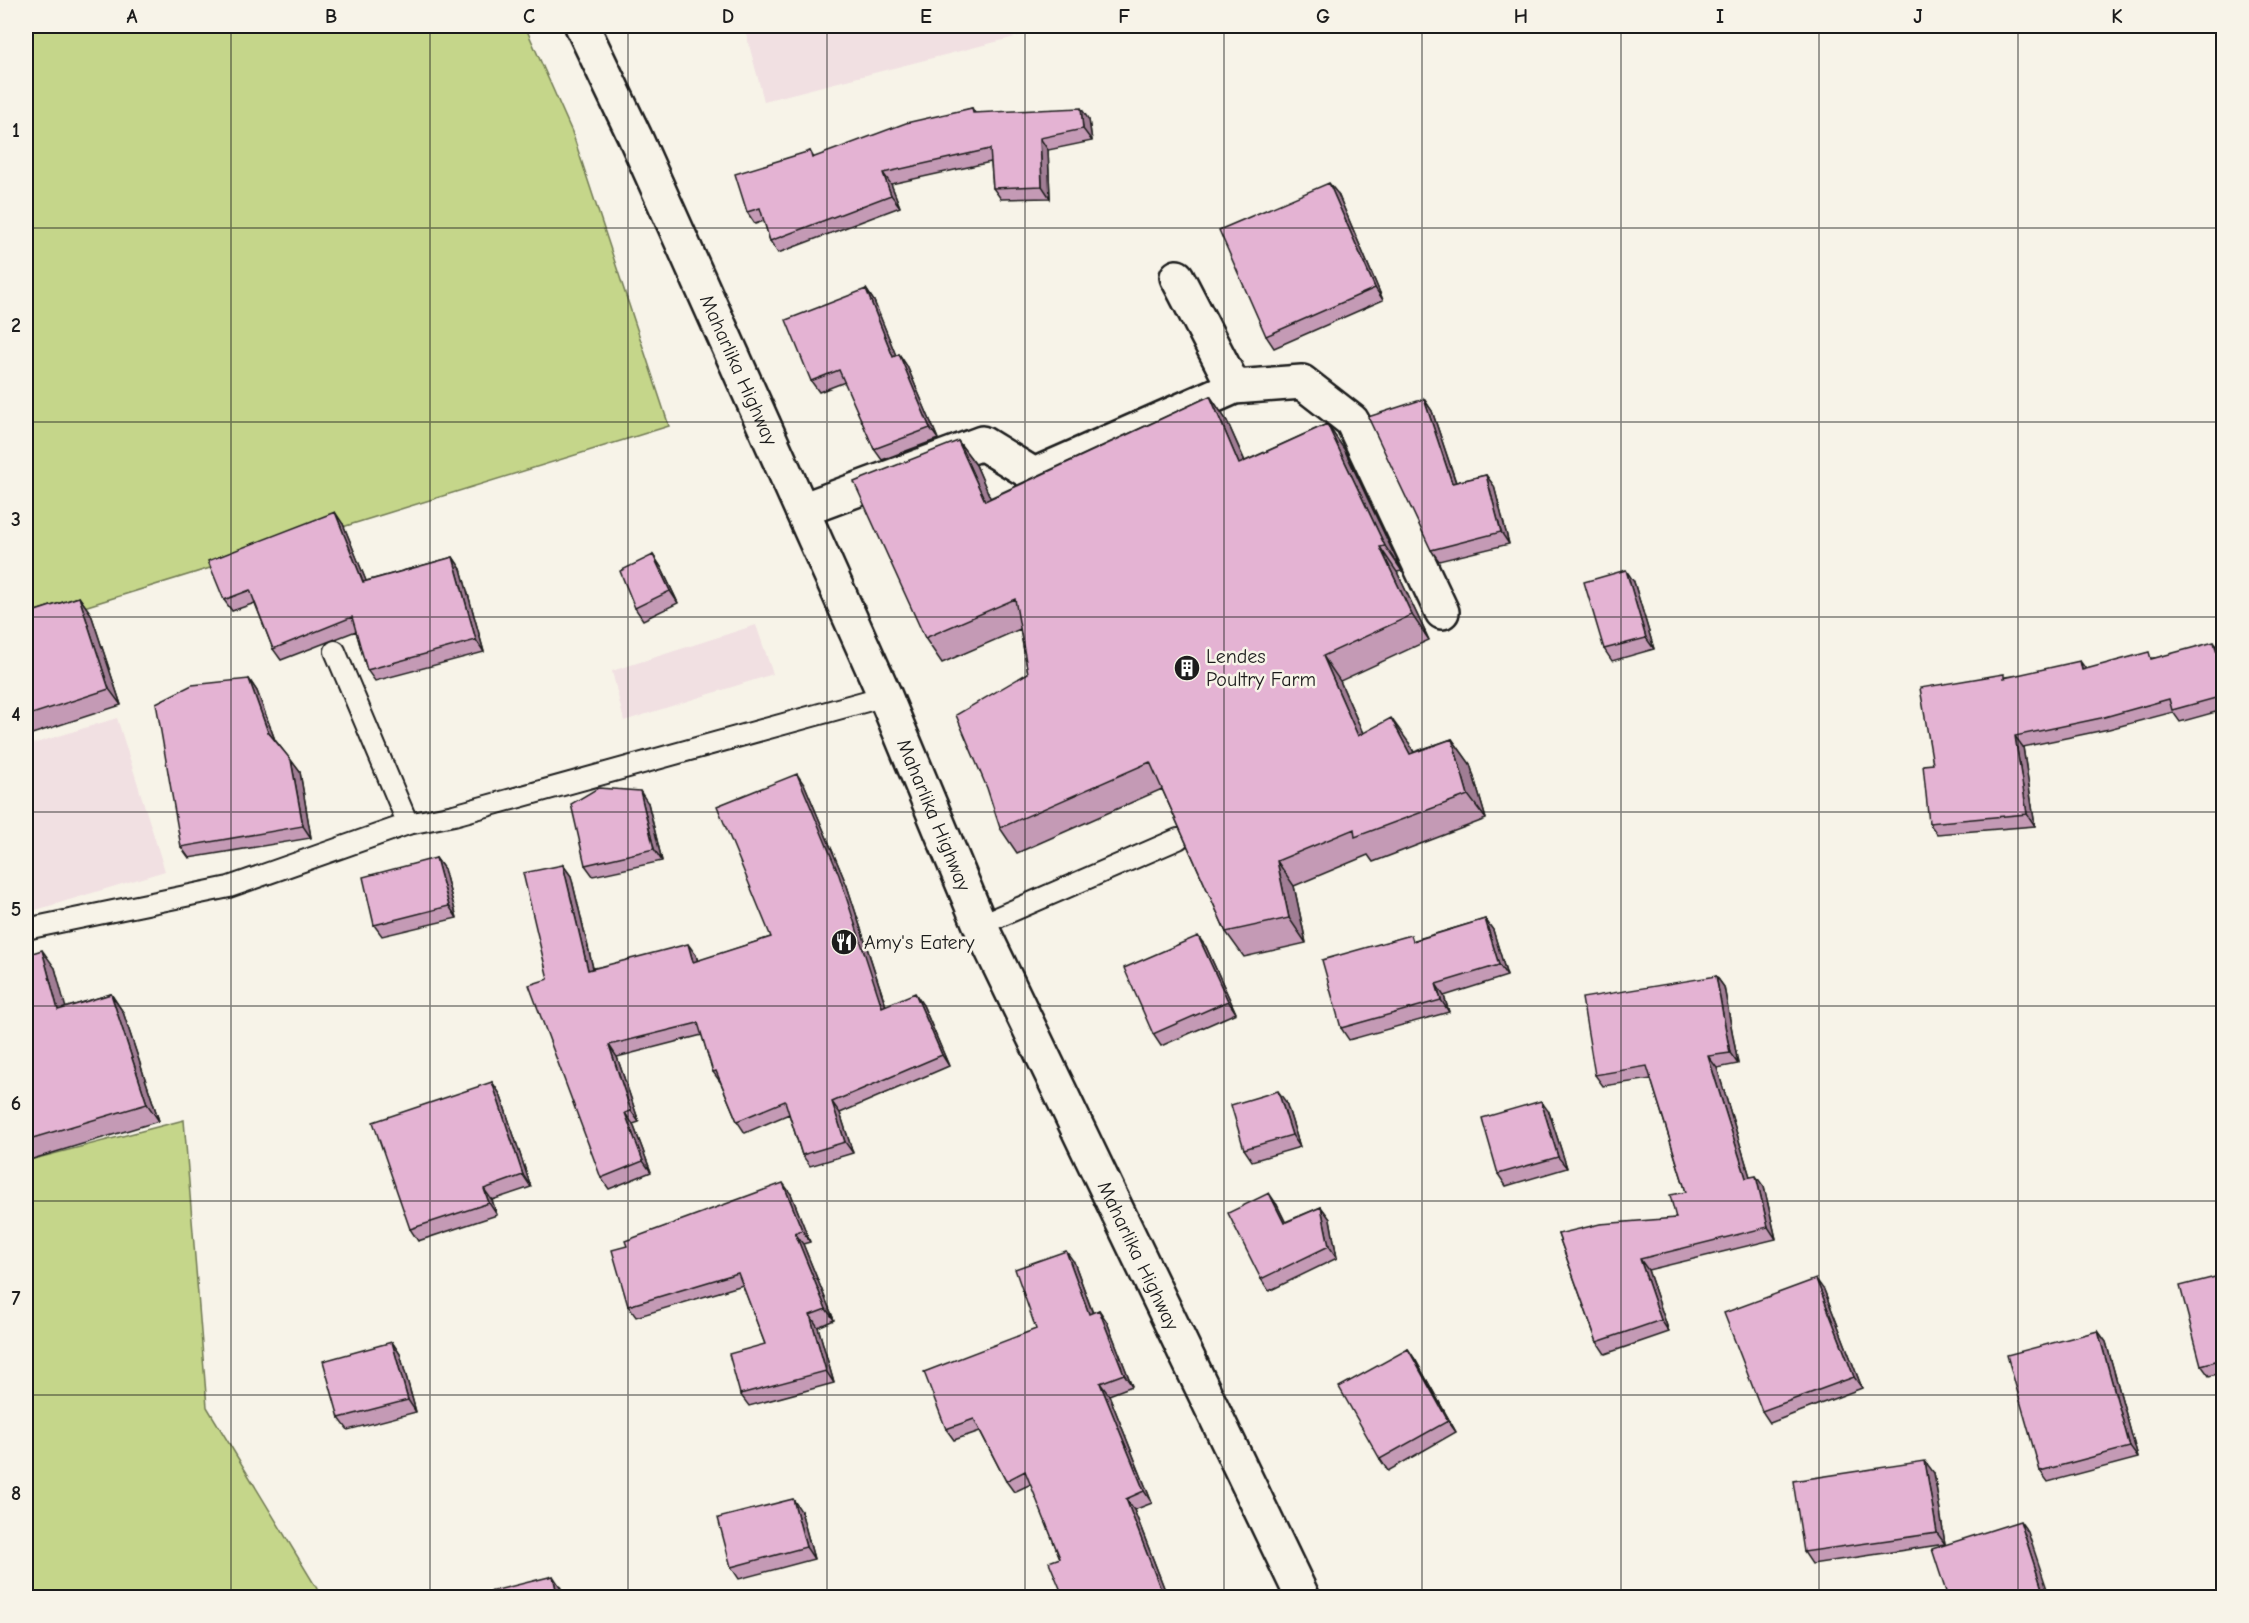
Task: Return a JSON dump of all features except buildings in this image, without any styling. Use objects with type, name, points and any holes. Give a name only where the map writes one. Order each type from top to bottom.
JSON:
[{"type":"main road","name":"Maharlika Highway","points":[[582,26],[635,137],[885,696],[980,925],[1303,1598]]},
{"type":"main road","points":[[1177,277],[1234,387]]},
{"type":"main road","points":[[802,510],[982,443],[1034,475],[1234,387],[1302,382],[1352,421],[1442,612]]},
{"type":"lane","points":[[335,651],[408,824]]},
{"type":"lane","points":[[26,929],[230,887],[408,824],[465,812],[885,696]]},
{"type":"lane","points":[[980,925],[1178,839]]},
{"type":"shaded area","points":[[744,26],[1058,26],[764,101]]},
{"type":"shaded area","points":[[756,625],[773,674],[624,721],[612,671]]},
{"type":"shaded area","points":[[117,718],[165,871],[26,913],[26,746]]},
{"type":"green space","points":[[26,26],[525,26],[572,132],[669,426],[26,625]]},
{"type":"green space","points":[[184,1120],[207,1407],[322,1597],[26,1598],[26,1161]]},
{"type":"place","name":"Lendes Poultry Farm","points":[[1187,668]]},
{"type":"place","name":"Amy's Eatery","points":[[844,942]]}]
